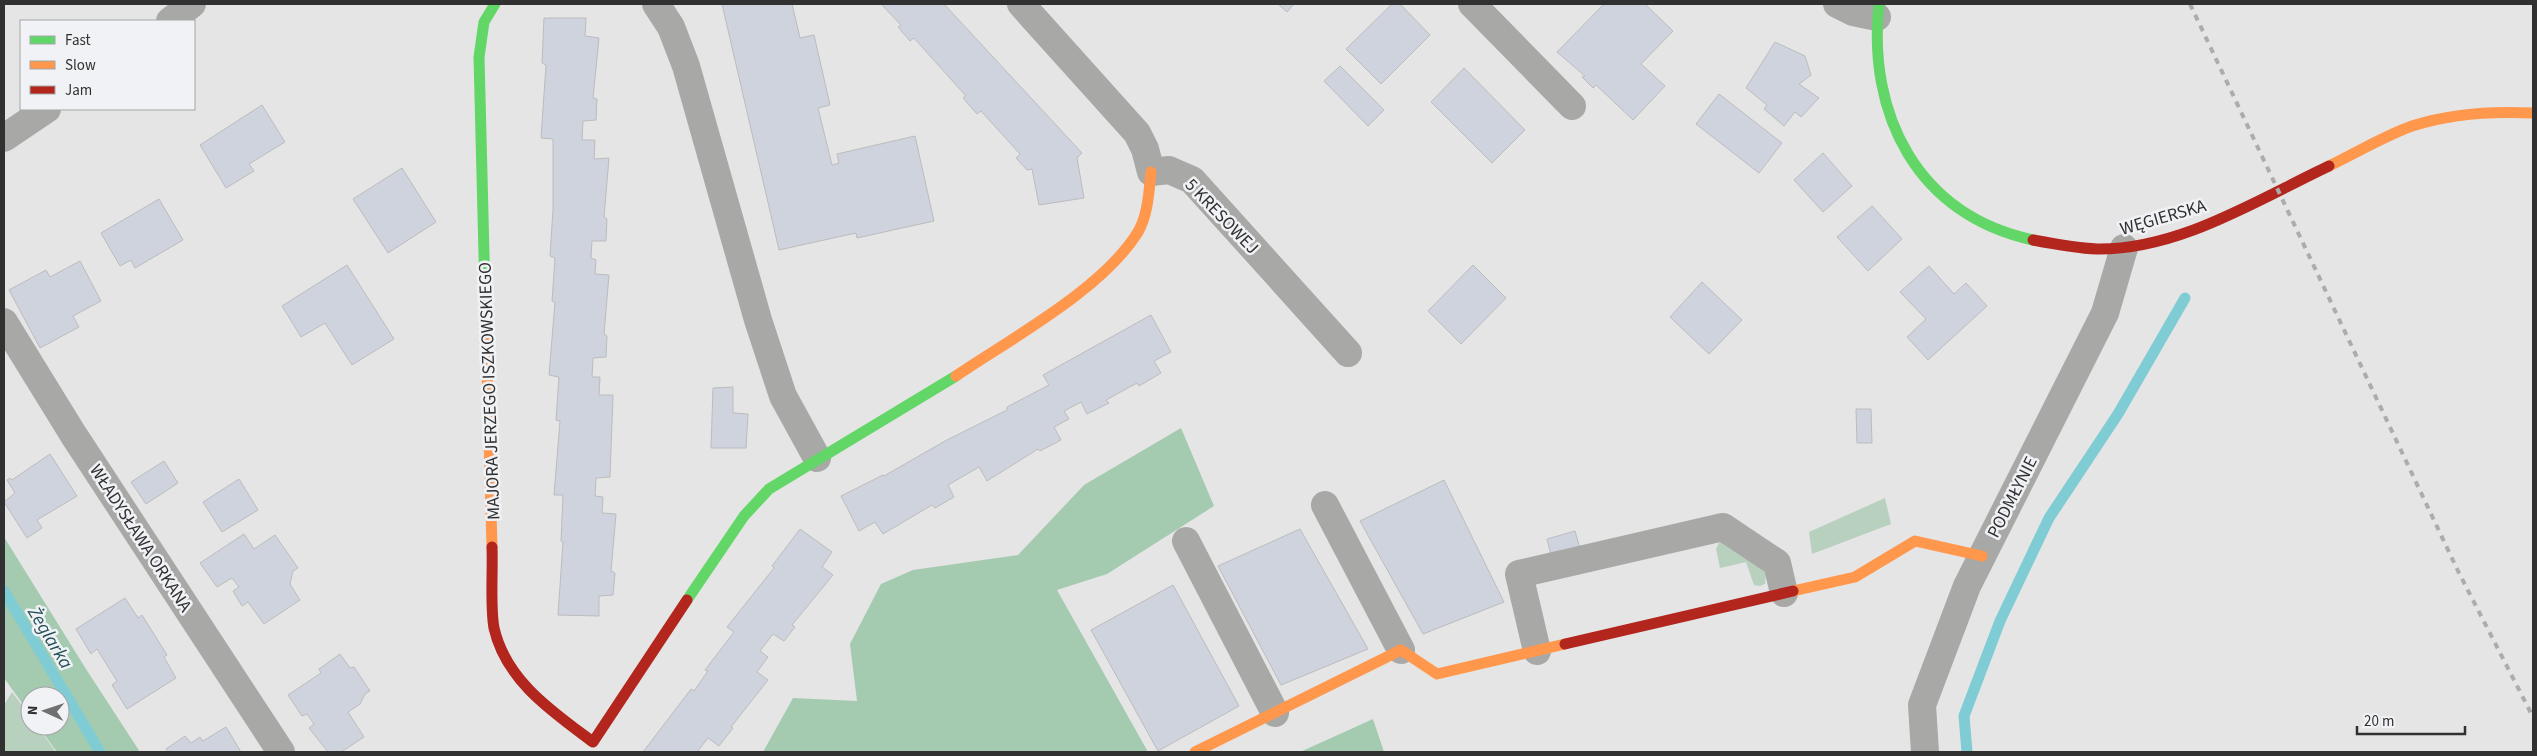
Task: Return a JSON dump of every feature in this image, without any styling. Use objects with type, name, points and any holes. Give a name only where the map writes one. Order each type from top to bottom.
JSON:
[{"type":"street","points":[[171,20],[192,4]]},
{"type":"street","name":"MAJORA JERZEGO ISZKOWSKIEGO","points":[[494,4],[488,11],[480,34],[479,57],[494,627],[499,648],[509,667],[529,690],[590,747],[700,578],[744,516],[770,489],[817,458],[934,391],[1073,297],[1115,263],[1139,230],[1149,196],[1151,172]]},
{"type":"street","points":[[656,4],[671,26],[686,66],[758,320],[783,396],[817,458]]},
{"type":"street","points":[[1021,4],[1137,133],[1145,149],[1151,172]]},
{"type":"street","points":[[1472,4],[1572,106]]},
{"type":"street","points":[[1837,4],[1854,12],[1878,11]]},
{"type":"street","name":"WĘGIERSKA","points":[[1878,11],[1876,49],[1882,92],[1895,132],[1917,171],[1966,214],[2008,234],[2048,245],[2082,249],[2124,248],[2157,241],[2211,222],[2410,127],[2444,116],[2496,110],[2533,113]]},
{"type":"street","points":[[4,138],[46,110]]},
{"type":"street","name":"5 KRESOWEJ","points":[[1151,172],[1170,170],[1192,180],[1348,352]]},
{"type":"street","name":"PODMŁYNIE","points":[[1925,752],[1922,705],[1967,586],[2106,313],[2124,248]]},
{"type":"street","name":"WŁADYSŁAWA ORKANA","points":[[4,322],[73,434],[281,752]]},
{"type":"street","points":[[1325,505],[1401,650],[1437,674],[1855,577],[1915,541],[1982,556]]},
{"type":"street","points":[[1537,651],[1519,574],[1723,527],[1777,563],[1784,593]]},
{"type":"street","points":[[1186,541],[1275,713]]},
{"type":"street","points":[[1195,752],[1401,650]]},
{"type":"green space","points":[[1181,428],[1214,506],[1107,574],[1057,590],[1148,752],[763,752],[793,698],[857,701],[850,644],[881,584],[913,570],[1018,555],[1084,485]]},
{"type":"green space","points":[[1885,498],[1891,524],[1812,554],[1809,532]]},
{"type":"green space","points":[[4,537],[140,752],[57,752],[45,736],[70,736],[70,686],[20,686],[20,700],[4,678]]},
{"type":"green space","points":[[1720,541],[1762,569],[1766,574],[1765,584],[1760,586],[1754,585],[1746,562],[1720,568],[1716,549]]},
{"type":"green space","points":[[12,692],[20,703],[20,736],[44,736],[56,752],[4,752],[4,705]]},
{"type":"green space","points":[[1373,719],[1384,752],[1300,752]]},
{"type":"building","points":[[722,4],[792,4],[800,38],[814,35],[830,105],[818,108],[832,165],[839,163],[837,154],[915,136],[934,221],[857,238],[856,233],[779,250]]},
{"type":"building","points":[[881,4],[944,4],[1082,153],[1077,158],[1084,198],[1039,205],[1032,169],[1027,170],[1016,158],[1020,154],[981,111],[977,114],[963,98],[966,96],[914,38],[910,41],[898,27],[901,25]]},
{"type":"building","points":[[1278,4],[1294,4],[1287,12]]},
{"type":"building","points":[[1392,4],[1400,4],[1430,35],[1381,84],[1346,49]]},
{"type":"building","points":[[1604,4],[1645,4],[1673,31],[1641,64],[1665,86],[1633,120],[1596,85],[1593,88],[1582,77],[1585,76],[1557,52]]},
{"type":"building","points":[[544,18],[586,18],[585,36],[599,38],[593,98],[597,99],[596,120],[583,121],[582,140],[595,140],[594,159],[609,158],[604,217],[607,219],[606,241],[592,241],[591,258],[596,260],[595,274],[609,275],[604,334],[607,336],[606,357],[593,358],[592,377],[600,377],[599,395],[613,395],[610,477],[596,478],[595,496],[603,497],[602,513],[616,514],[611,571],[615,573],[613,595],[599,596],[599,616],[558,615],[563,542],[561,541],[563,495],[554,495],[560,421],[556,420],[559,377],[549,375],[555,302],[552,301],[555,258],[550,256],[553,209],[553,139],[541,138],[546,65],[542,63]]},
{"type":"building","points":[[1775,42],[1805,56],[1811,75],[1799,84],[1819,98],[1801,117],[1795,112],[1784,126],[1764,109],[1767,105],[1746,88]]},
{"type":"building","points":[[1340,66],[1384,110],[1368,126],[1324,81]]},
{"type":"building","points":[[1464,68],[1525,130],[1492,163],[1431,102]]},
{"type":"building","points":[[1719,94],[1782,143],[1759,173],[1696,124]]},
{"type":"building","points":[[262,105],[285,142],[249,164],[254,171],[226,188],[200,145]]},
{"type":"building","points":[[1823,153],[1852,186],[1823,212],[1794,180]]},
{"type":"building","points":[[402,168],[436,222],[388,253],[353,199]]},
{"type":"building","points":[[159,199],[183,240],[135,268],[131,260],[120,266],[101,233]]},
{"type":"building","points":[[1872,206],[1902,239],[1868,271],[1837,237]]},
{"type":"building","points":[[80,261],[101,301],[73,316],[79,327],[40,348],[9,290],[46,270],[50,277]]},
{"type":"building","points":[[347,265],[394,339],[352,365],[325,323],[301,337],[282,306]]},
{"type":"building","points":[[1473,265],[1506,298],[1461,344],[1428,311]]},
{"type":"building","points":[[1929,266],[1954,294],[1966,283],[1987,306],[1928,360],[1907,337],[1926,319],[1900,292]]},
{"type":"building","points":[[1702,282],[1742,320],[1709,354],[1670,317]]},
{"type":"building","points":[[1151,315],[1171,352],[1154,361],[1161,373],[1139,386],[1137,383],[1106,400],[1109,403],[1087,414],[1081,402],[1064,411],[1069,419],[1054,427],[1061,440],[1040,451],[1038,449],[987,481],[979,467],[948,485],[954,497],[935,508],[932,505],[883,534],[875,522],[859,531],[841,496],[884,476],[945,441],[1007,410],[1007,407],[1049,385],[1043,375]]},
{"type":"building","points":[[733,387],[733,413],[748,414],[746,448],[711,448],[713,388]]},
{"type":"building","points":[[1856,409],[1871,409],[1872,443],[1857,443]]},
{"type":"building","points":[[50,454],[77,496],[37,520],[42,528],[27,538],[4,502],[15,493],[7,480],[10,478],[12,480]]},
{"type":"building","points":[[164,461],[178,483],[146,504],[131,482]]},
{"type":"building","points":[[239,479],[258,510],[222,532],[203,502]]},
{"type":"building","points":[[1444,480],[1504,602],[1423,634],[1360,521]]},
{"type":"building","points":[[800,529],[832,552],[822,567],[833,575],[792,625],[795,627],[784,641],[773,634],[760,651],[768,657],[757,672],[768,680],[731,727],[733,728],[719,746],[708,738],[697,752],[643,752],[691,689],[694,691],[708,671],[705,670],[734,632],[727,627],[774,568],[772,566]]},
{"type":"building","points":[[1300,529],[1368,649],[1281,685],[1218,566]]},
{"type":"building","points":[[1575,531],[1581,552],[1552,559],[1547,539]]},
{"type":"building","points":[[244,534],[254,549],[275,535],[298,568],[293,571],[290,584],[300,600],[264,624],[248,602],[242,606],[233,591],[239,587],[232,578],[217,587],[200,563]]},
{"type":"building","points":[[1173,585],[1239,706],[1158,751],[1091,630]]},
{"type":"building","points":[[125,598],[138,618],[142,615],[167,655],[164,657],[176,678],[127,709],[112,685],[117,681],[97,649],[91,654],[76,629]]},
{"type":"building","points":[[340,654],[350,668],[354,667],[370,691],[365,694],[360,704],[348,712],[364,737],[341,752],[328,752],[309,728],[314,724],[307,714],[302,716],[288,695],[321,673],[319,669]]},
{"type":"building","points":[[226,727],[241,752],[168,752],[166,749],[185,736],[191,743],[200,737],[203,741]]},
{"type":"waterway","points":[[1967,752],[1964,716],[2000,621],[2049,518],[2118,414],[2185,298]]},
{"type":"waterway","name":"Żeglarka","points":[[4,591],[100,752]]},
{"type":"railway","points":[[2190,4],[2458,571],[2533,717]]},
{"type":"traffic: fast","points":[[486,333],[479,57],[484,22],[495,4]]},
{"type":"traffic: fast","points":[[1879,4],[1877,45],[1882,84],[1892,120],[1908,154],[1930,183],[1958,208],[1993,227],[2033,240]]},
{"type":"traffic: fast","points":[[687,600],[744,516],[769,489],[956,376]]},
{"type":"traffic: slow","points":[[2329,166],[2412,126],[2442,118],[2502,112],[2533,113]]},
{"type":"traffic: slow","points":[[956,376],[1055,311],[1103,273],[1138,232],[1148,203],[1151,172]]},
{"type":"traffic: slow","points":[[486,333],[492,547]]},
{"type":"traffic: slow","points":[[1793,591],[1855,577],[1915,541],[1982,556]]},
{"type":"traffic: slow","points":[[1195,752],[1401,650],[1437,674],[1565,644]]},
{"type":"traffic: jam","points":[[2033,240],[2097,249],[2128,247],[2158,241],[2217,221],[2329,166]]},
{"type":"traffic: jam","points":[[492,547],[493,619],[500,647],[509,664],[533,694],[593,742],[687,600]]},
{"type":"traffic: jam","points":[[1565,644],[1793,591]]}]
